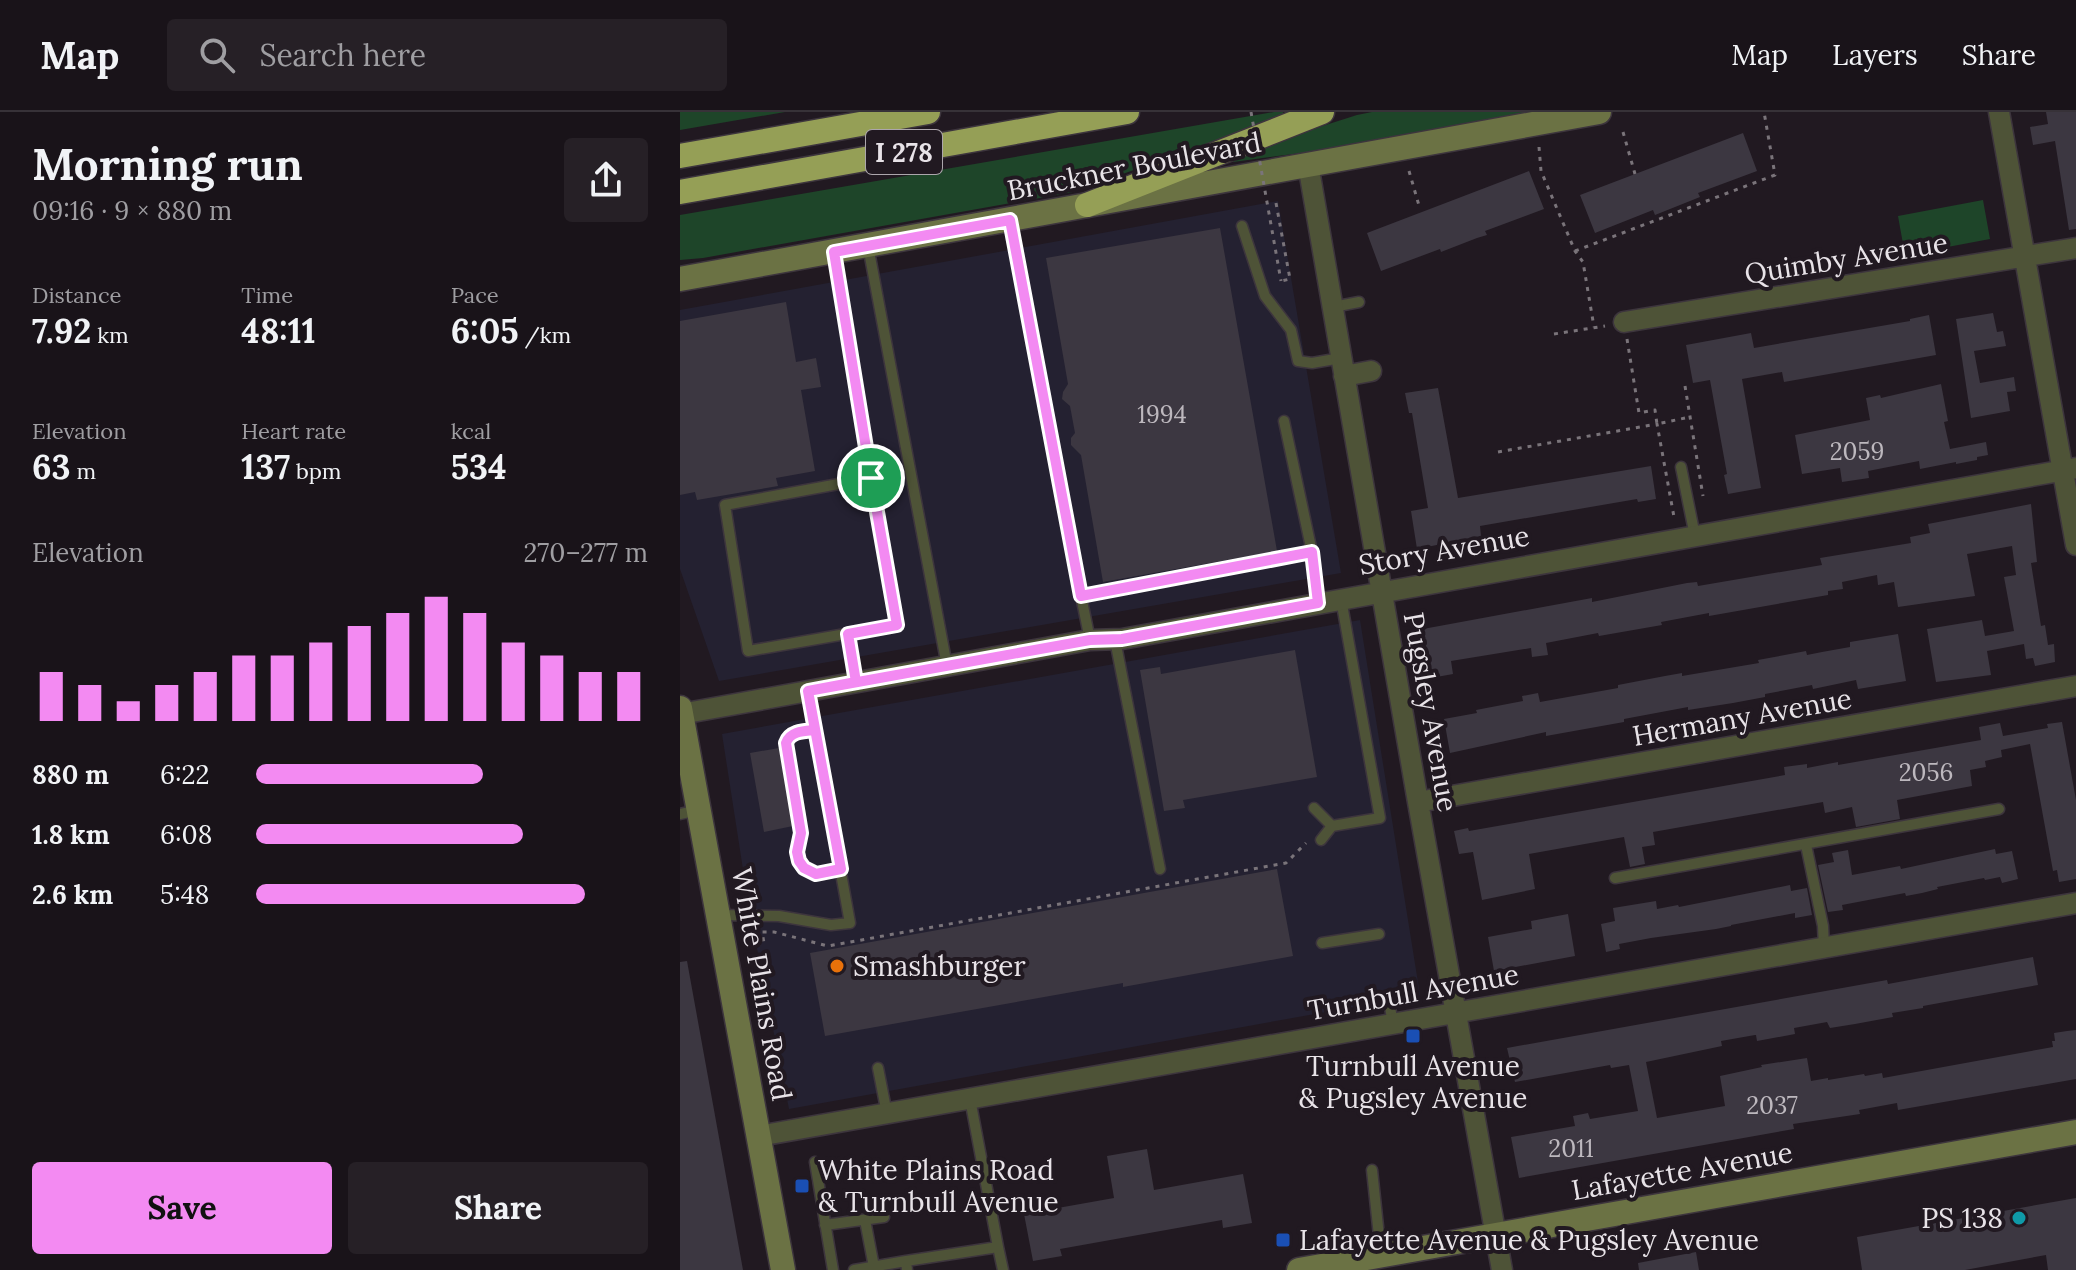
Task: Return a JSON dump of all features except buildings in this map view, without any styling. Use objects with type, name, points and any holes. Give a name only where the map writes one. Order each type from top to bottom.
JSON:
[{"type":"highway","name":"I 278","points":[[680,156],[928,112]]},
{"type":"highway","name":"I 278","points":[[680,192],[1127,112]]},
{"type":"highway","points":[[1087,205],[1322,112]]},
{"type":"main road","name":"Bruckner Boulevard","points":[[680,279],[1599,112]]},
{"type":"main road","name":"White Plains Road","points":[[680,712],[690,812],[719,915],[783,1270]]},
{"type":"main road","name":"Lafayette Avenue","points":[[1299,1270],[2076,1132]]},
{"type":"street","points":[[1999,112],[2069,469],[2076,545]]},
{"type":"street","name":"Pugsley Avenue","points":[[1308,164],[1502,1270]]},
{"type":"street","name":"Quimby Avenue","points":[[1625,330],[2076,248]]},
{"type":"street","points":[[1342,367],[1371,371]]},
{"type":"street","name":"Story Avenue","points":[[680,712],[1090,640],[1115,640],[2069,469]]},
{"type":"street","name":"Hermany Avenue","points":[[1418,802],[2076,686]]},
{"type":"street","name":"Turnbull Avenue","points":[[759,1136],[970,1099],[1392,1016],[1457,1013],[2076,903]]},
{"type":"lane","points":[[1010,220],[1090,640]]},
{"type":"lane","points":[[1242,226],[1265,296],[1291,330],[1298,361],[1342,367]]},
{"type":"lane","points":[[868,246],[947,666]]},
{"type":"lane","points":[[834,252],[897,625],[748,651],[725,505],[871,478]]},
{"type":"lane","points":[[1333,307],[1359,302]]},
{"type":"lane","points":[[1284,421],[1312,552],[1318,603]]},
{"type":"lane","points":[[1681,467],[1695,536]]},
{"type":"lane","points":[[1081,596],[1312,552]]},
{"type":"lane","points":[[1321,840],[1332,826],[1380,818],[1341,599]]},
{"type":"lane","points":[[848,634],[856,682]]},
{"type":"lane","points":[[1115,640],[1160,869]]},
{"type":"lane","points":[[719,915],[779,916],[831,925],[850,923],[808,691]]},
{"type":"lane","points":[[815,730],[794,734],[786,743],[801,833],[797,856],[801,865],[813,873],[841,869]]},
{"type":"lane","points":[[1314,808],[1332,826]]},
{"type":"lane","points":[[1615,878],[1999,809]]},
{"type":"lane","points":[[1806,845],[1823,926],[1824,948]]},
{"type":"lane","points":[[1322,943],[1379,934]]},
{"type":"lane","points":[[878,1068],[887,1114]]},
{"type":"lane","points":[[970,1099],[1003,1270]]},
{"type":"lane","points":[[815,1162],[833,1270]]},
{"type":"lane","points":[[1372,1170],[1381,1255]]},
{"type":"lane","points":[[825,1225],[884,1217]]},
{"type":"lane","points":[[865,1220],[874,1267]]},
{"type":"lane","points":[[854,1270],[906,1266],[998,1247]]},
{"type":"path","points":[[1251,112],[1281,281],[1290,279],[1276,203]]},
{"type":"path","points":[[1575,251],[1775,175],[1764,112]]},
{"type":"path","points":[[1623,132],[1635,174]]},
{"type":"path","points":[[1539,147],[1541,171],[1575,251],[1583,262],[1594,327]]},
{"type":"path","points":[[1409,171],[1420,209]]},
{"type":"path","points":[[1692,206],[1695,214]]},
{"type":"path","points":[[1554,334],[1594,327],[1625,330],[1639,413],[1655,410],[1674,517]]},
{"type":"path","points":[[1685,386],[1704,506]]},
{"type":"path","points":[[1498,452],[1690,417]]},
{"type":"path","points":[[756,945],[764,943],[762,932],[774,932],[828,946],[1286,863],[1306,843]]},
{"type":"shaded area","points":[[1278,201],[1341,573],[719,681],[680,569],[680,310]]},
{"type":"shaded area","points":[[1360,620],[1420,995],[789,1109],[749,908],[722,734]]},
{"type":"green space","points":[[680,112],[785,112],[680,130]]},
{"type":"green space","points":[[1283,112],[1283,116],[1073,192],[680,260],[680,215]]},
{"type":"green space","points":[[1372,112],[1537,112],[1324,150],[1233,162],[1247,150]]},
{"type":"green space","points":[[1983,200],[1990,239],[1905,255],[1898,216]]},
{"type":"place","name":"Smashburger","points":[[837,966]]},
{"type":"place","name":"Turnbull Avenue & Pugsley Avenue","points":[[1413,1036]]},
{"type":"place","name":"White Plains Road & Turnbull Avenue","points":[[802,1186]]},
{"type":"place","name":"PS 138","points":[[2019,1218]]},
{"type":"place","name":"Lafayette Avenue & Pugsley Avenue","points":[[1283,1240]]},
{"type":"route","points":[[871,478],[834,252],[1010,220],[1081,596],[1312,552],[1318,603],[808,691],[841,869],[816,874],[804,868],[797,856],[801,833],[786,743],[794,734],[815,730],[808,691],[856,682],[848,634],[897,625],[871,478]]}]
